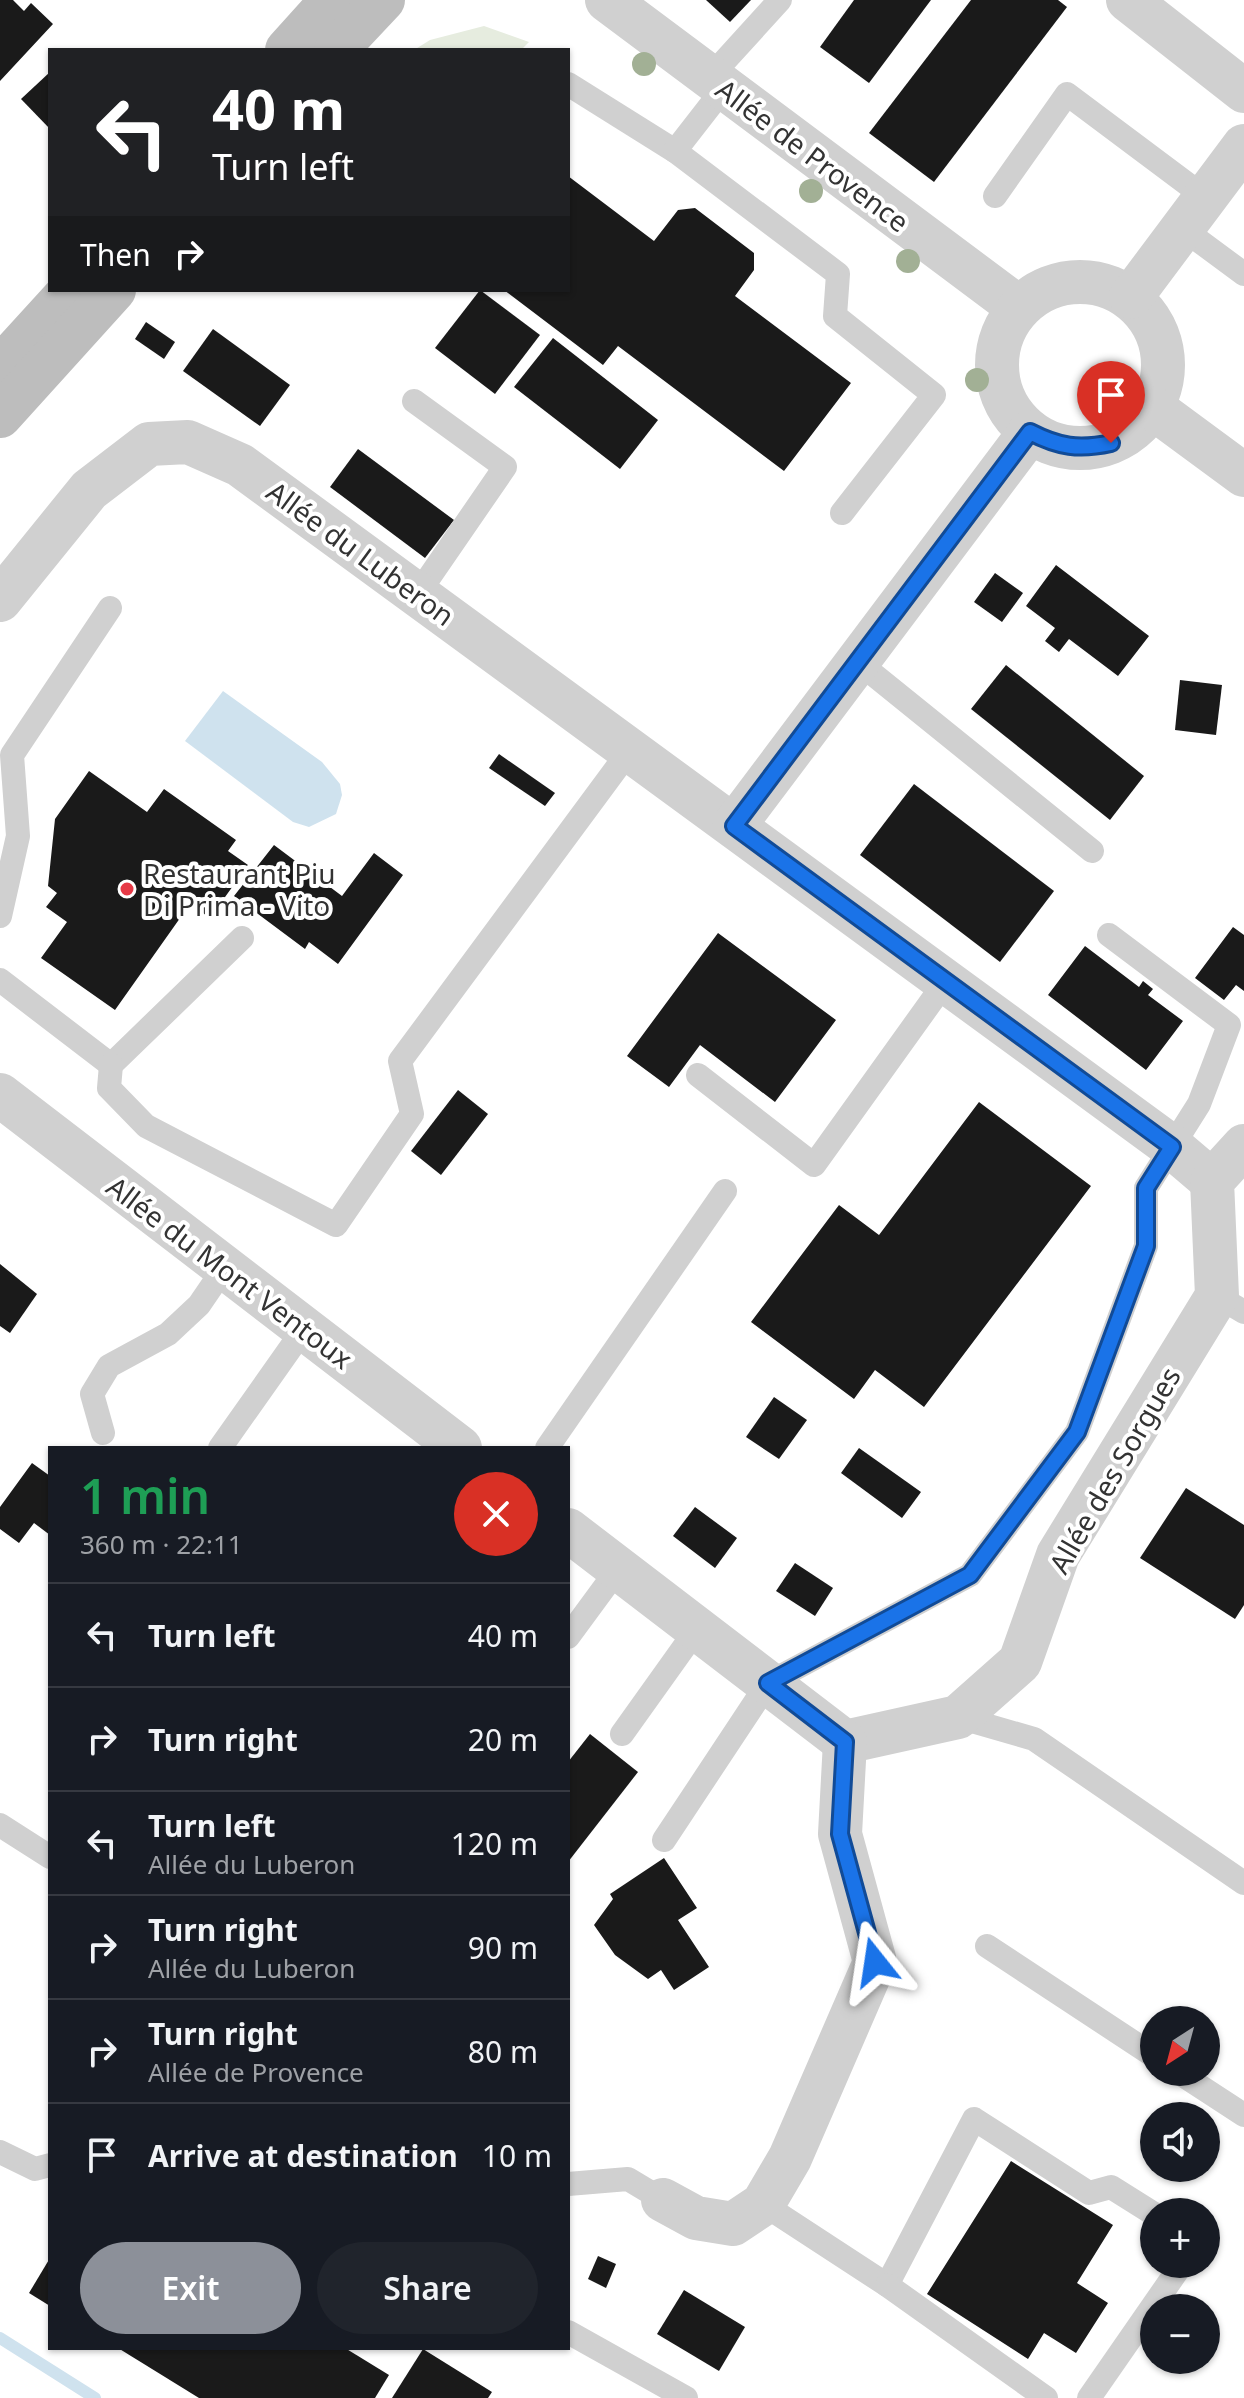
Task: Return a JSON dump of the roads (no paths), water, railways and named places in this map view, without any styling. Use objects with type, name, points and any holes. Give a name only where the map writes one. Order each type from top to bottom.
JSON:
[{"type":"main road","points":[[289,48],[332,0]]},
{"type":"main road","points":[[338,48],[383,2]]},
{"type":"main road","points":[[0,368],[69,292]]},
{"type":"main road","points":[[0,416],[112,292]]},
{"type":"street","points":[[1128,0],[1244,91]]},
{"type":"street","name":"Allée de Provence","points":[[606,1],[1018,307]]},
{"type":"street","points":[[1131,297],[1194,213],[1240,160]]},
{"type":"street","points":[[1085,281],[1109,286],[1131,297],[1148,315],[1160,336],[1165,360],[1162,385],[1153,408],[1135,429],[1111,443],[1083,449],[1055,445],[1030,432],[1011,411],[999,386],[996,358],[1003,331],[1018,307],[1037,293],[1060,283],[1085,281]]},
{"type":"street","points":[[1153,408],[1244,475]]},
{"type":"street","points":[[734,826],[1030,432]]},
{"type":"street","name":"Allée du Luberon","points":[[0,600],[89,490],[149,444],[188,442],[240,465],[1172,1147],[1212,1181]]},
{"type":"street","name":"Allée du Mont Ventoux","points":[[0,1095],[457,1446]]},
{"type":"street","points":[[1212,1181],[1244,1146]]},
{"type":"street","name":"Allée des Sorgues","points":[[845,1742],[958,1717],[1020,1662],[1058,1555],[1231,1304],[1212,1181]]},
{"type":"street","points":[[570,1532],[845,1742],[840,1834],[875,1962],[790,2158],[763,2204],[733,2224],[696,2218],[663,2200]]},
{"type":"lane","points":[[675,151],[717,83],[780,0]]},
{"type":"lane","points":[[570,85],[675,151],[838,274],[835,316],[934,395],[842,513]]},
{"type":"lane","points":[[995,196],[1067,94],[1194,213],[1244,274]]},
{"type":"lane","points":[[414,401],[505,467],[417,595]]},
{"type":"lane","points":[[0,916],[18,836],[12,755],[110,608]]},
{"type":"lane","points":[[858,662],[1092,851]]},
{"type":"lane","points":[[242,938],[111,1065],[109,1088],[146,1126],[336,1225],[412,1114],[400,1061],[630,750]]},
{"type":"lane","points":[[664,1840],[768,1683],[970,1575],[1077,1432],[1146,1246],[1146,1188],[1199,1104],[1229,1025],[1109,935]]},
{"type":"lane","points":[[0,980],[111,1065]]},
{"type":"lane","points":[[698,1075],[814,1165],[946,981]]},
{"type":"lane","points":[[548,1446],[725,1191]]},
{"type":"lane","points":[[103,1433],[92,1394],[109,1366],[168,1334],[199,1305],[225,1267]]},
{"type":"lane","points":[[221,1446],[304,1329]]},
{"type":"lane","points":[[570,1634],[618,1569]]},
{"type":"lane","points":[[622,1734],[697,1629]]},
{"type":"lane","points":[[958,1717],[1034,1739],[1244,1883]]},
{"type":"lane","points":[[0,1825],[48,1856]]},
{"type":"lane","points":[[987,1946],[1140,2047]]},
{"type":"lane","points":[[1199,2086],[1244,2115]]},
{"type":"lane","points":[[887,2285],[974,2119],[1089,2193],[1111,2187],[1140,2205]]},
{"type":"lane","points":[[0,2152],[35,2169],[48,2166]]},
{"type":"lane","points":[[570,2184],[628,2179],[663,2200]]},
{"type":"lane","points":[[763,2204],[887,2285],[1046,2398]]},
{"type":"lane","points":[[1089,2398],[1172,2278]]},
{"type":"lane","points":[[570,2333],[686,2398]]},
{"type":"water","points":[[223,691],[322,762],[340,784],[342,795],[336,814],[309,827],[293,822],[185,741]]},
{"type":"waterway","points":[[0,2338],[95,2398]]},
{"type":"place","name":"Restaurant Piu Di Prima - Vito","points":[[127,889]]}]
